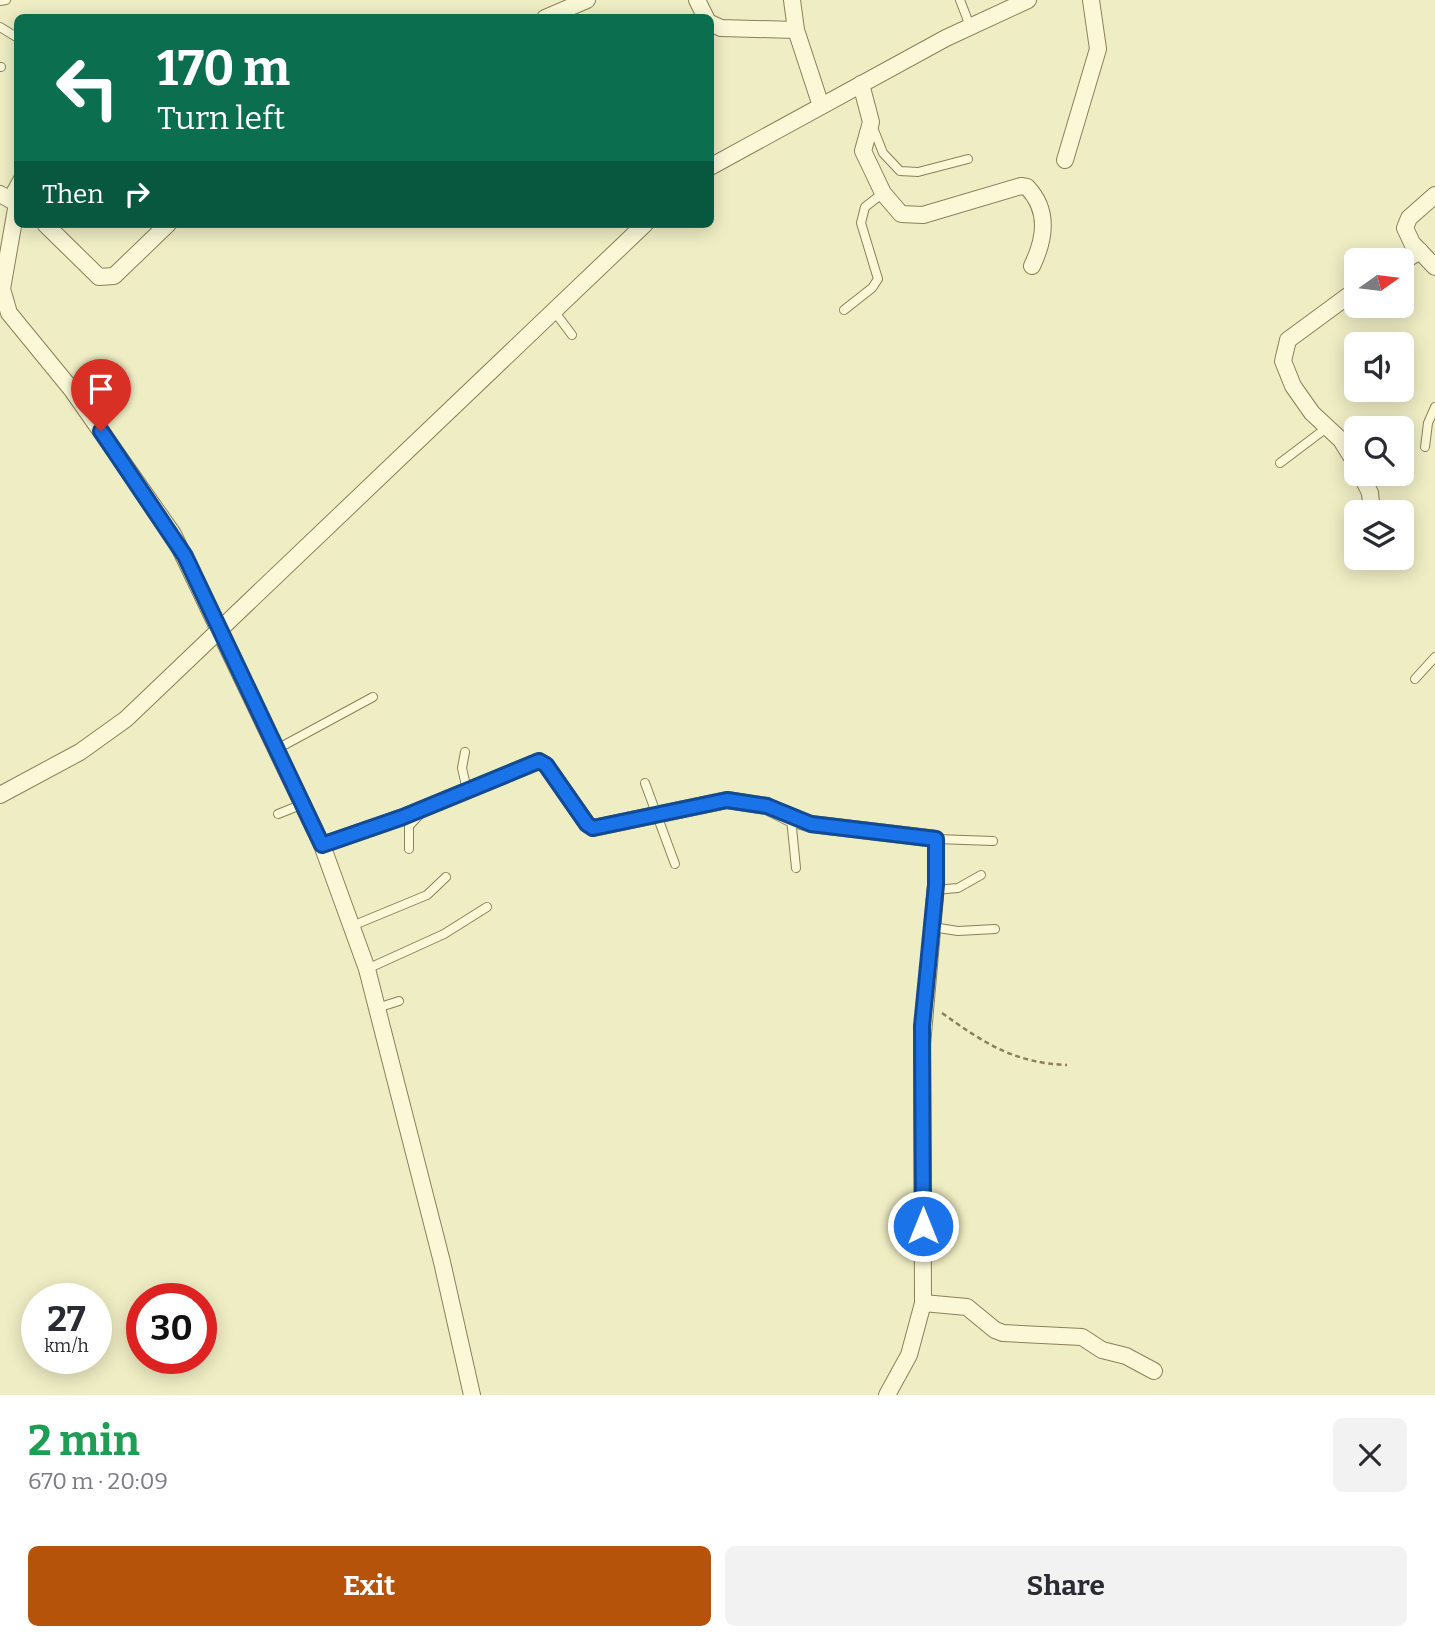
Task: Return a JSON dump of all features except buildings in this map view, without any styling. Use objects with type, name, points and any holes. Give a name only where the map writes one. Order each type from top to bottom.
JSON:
[{"type":"street","points":[[554,14],[587,0]]},
{"type":"street","points":[[792,0],[796,30],[821,106]]},
{"type":"street","points":[[714,165],[970,26],[1028,0]]},
{"type":"street","points":[[1065,160],[1098,49],[1091,0]]},
{"type":"street","points":[[714,25],[721,28],[796,30]]},
{"type":"street","points":[[862,84],[871,122],[863,150],[883,193],[901,214],[910,216],[1021,186],[1027,187],[1033,193],[1044,221],[1045,235],[1032,265]]},
{"type":"street","points":[[1435,195],[1409,218],[1405,228],[1412,243],[1435,267]]},
{"type":"street","points":[[10,200],[2,289],[9,313],[72,390],[173,534],[322,845],[352,926],[377,1008],[442,1262],[472,1395]]},
{"type":"street","points":[[49,228],[99,277],[106,279],[114,276],[164,228]]},
{"type":"street","points":[[0,794],[103,738],[126,719],[642,228]]},
{"type":"street","points":[[1414,255],[1420,251]]},
{"type":"street","points":[[1344,299],[1288,340],[1283,361],[1293,386],[1312,413],[1344,440]]},
{"type":"street","points":[[322,845],[425,808],[539,761],[546,765],[587,824],[593,828],[727,800],[767,806],[790,818],[811,824],[936,839],[936,890],[922,1045],[923,1303],[909,1355],[887,1395]]},
{"type":"street","points":[[923,1303],[967,1307],[995,1330],[1003,1333],[1082,1337],[1102,1350],[1126,1356],[1153,1371]]},
{"type":"lane","points":[[0,1],[6,0]]},
{"type":"lane","points":[[960,0],[970,26]]},
{"type":"lane","points":[[871,122],[883,153],[900,171],[918,173],[968,159]]},
{"type":"lane","points":[[844,310],[872,288],[878,279],[860,223],[865,207],[883,193]]},
{"type":"lane","points":[[554,311],[572,335]]},
{"type":"lane","points":[[1425,447],[1428,423],[1435,407]]},
{"type":"lane","points":[[1280,463],[1329,426]]},
{"type":"lane","points":[[1416,679],[1435,657]]},
{"type":"lane","points":[[277,749],[373,697]]},
{"type":"lane","points":[[465,752],[461,768],[467,790]]},
{"type":"lane","points":[[645,783],[654,815],[675,864]]},
{"type":"lane","points":[[278,814],[303,804]]},
{"type":"lane","points":[[409,849],[409,826],[425,808]]},
{"type":"lane","points":[[790,818],[796,868]]},
{"type":"lane","points":[[936,839],[993,841]]},
{"type":"lane","points":[[936,890],[958,888],[981,875]]},
{"type":"lane","points":[[352,926],[427,895],[446,877]]},
{"type":"lane","points":[[366,969],[444,934],[487,907]]},
{"type":"lane","points":[[932,927],[958,931],[995,929]]},
{"type":"lane","points":[[377,1008],[399,1001]]},
{"type":"path","points":[[925,1002],[978,1039],[1013,1056],[1036,1064],[1067,1065]]},
{"type":"route","points":[[101,431],[173,534],[185,556],[322,845],[403,817],[530,762],[539,761],[546,765],[587,824],[593,828],[706,802],[727,800],[749,801],[767,806],[790,818],[811,824],[936,839],[936,885],[922,1026],[923,1226]]}]
